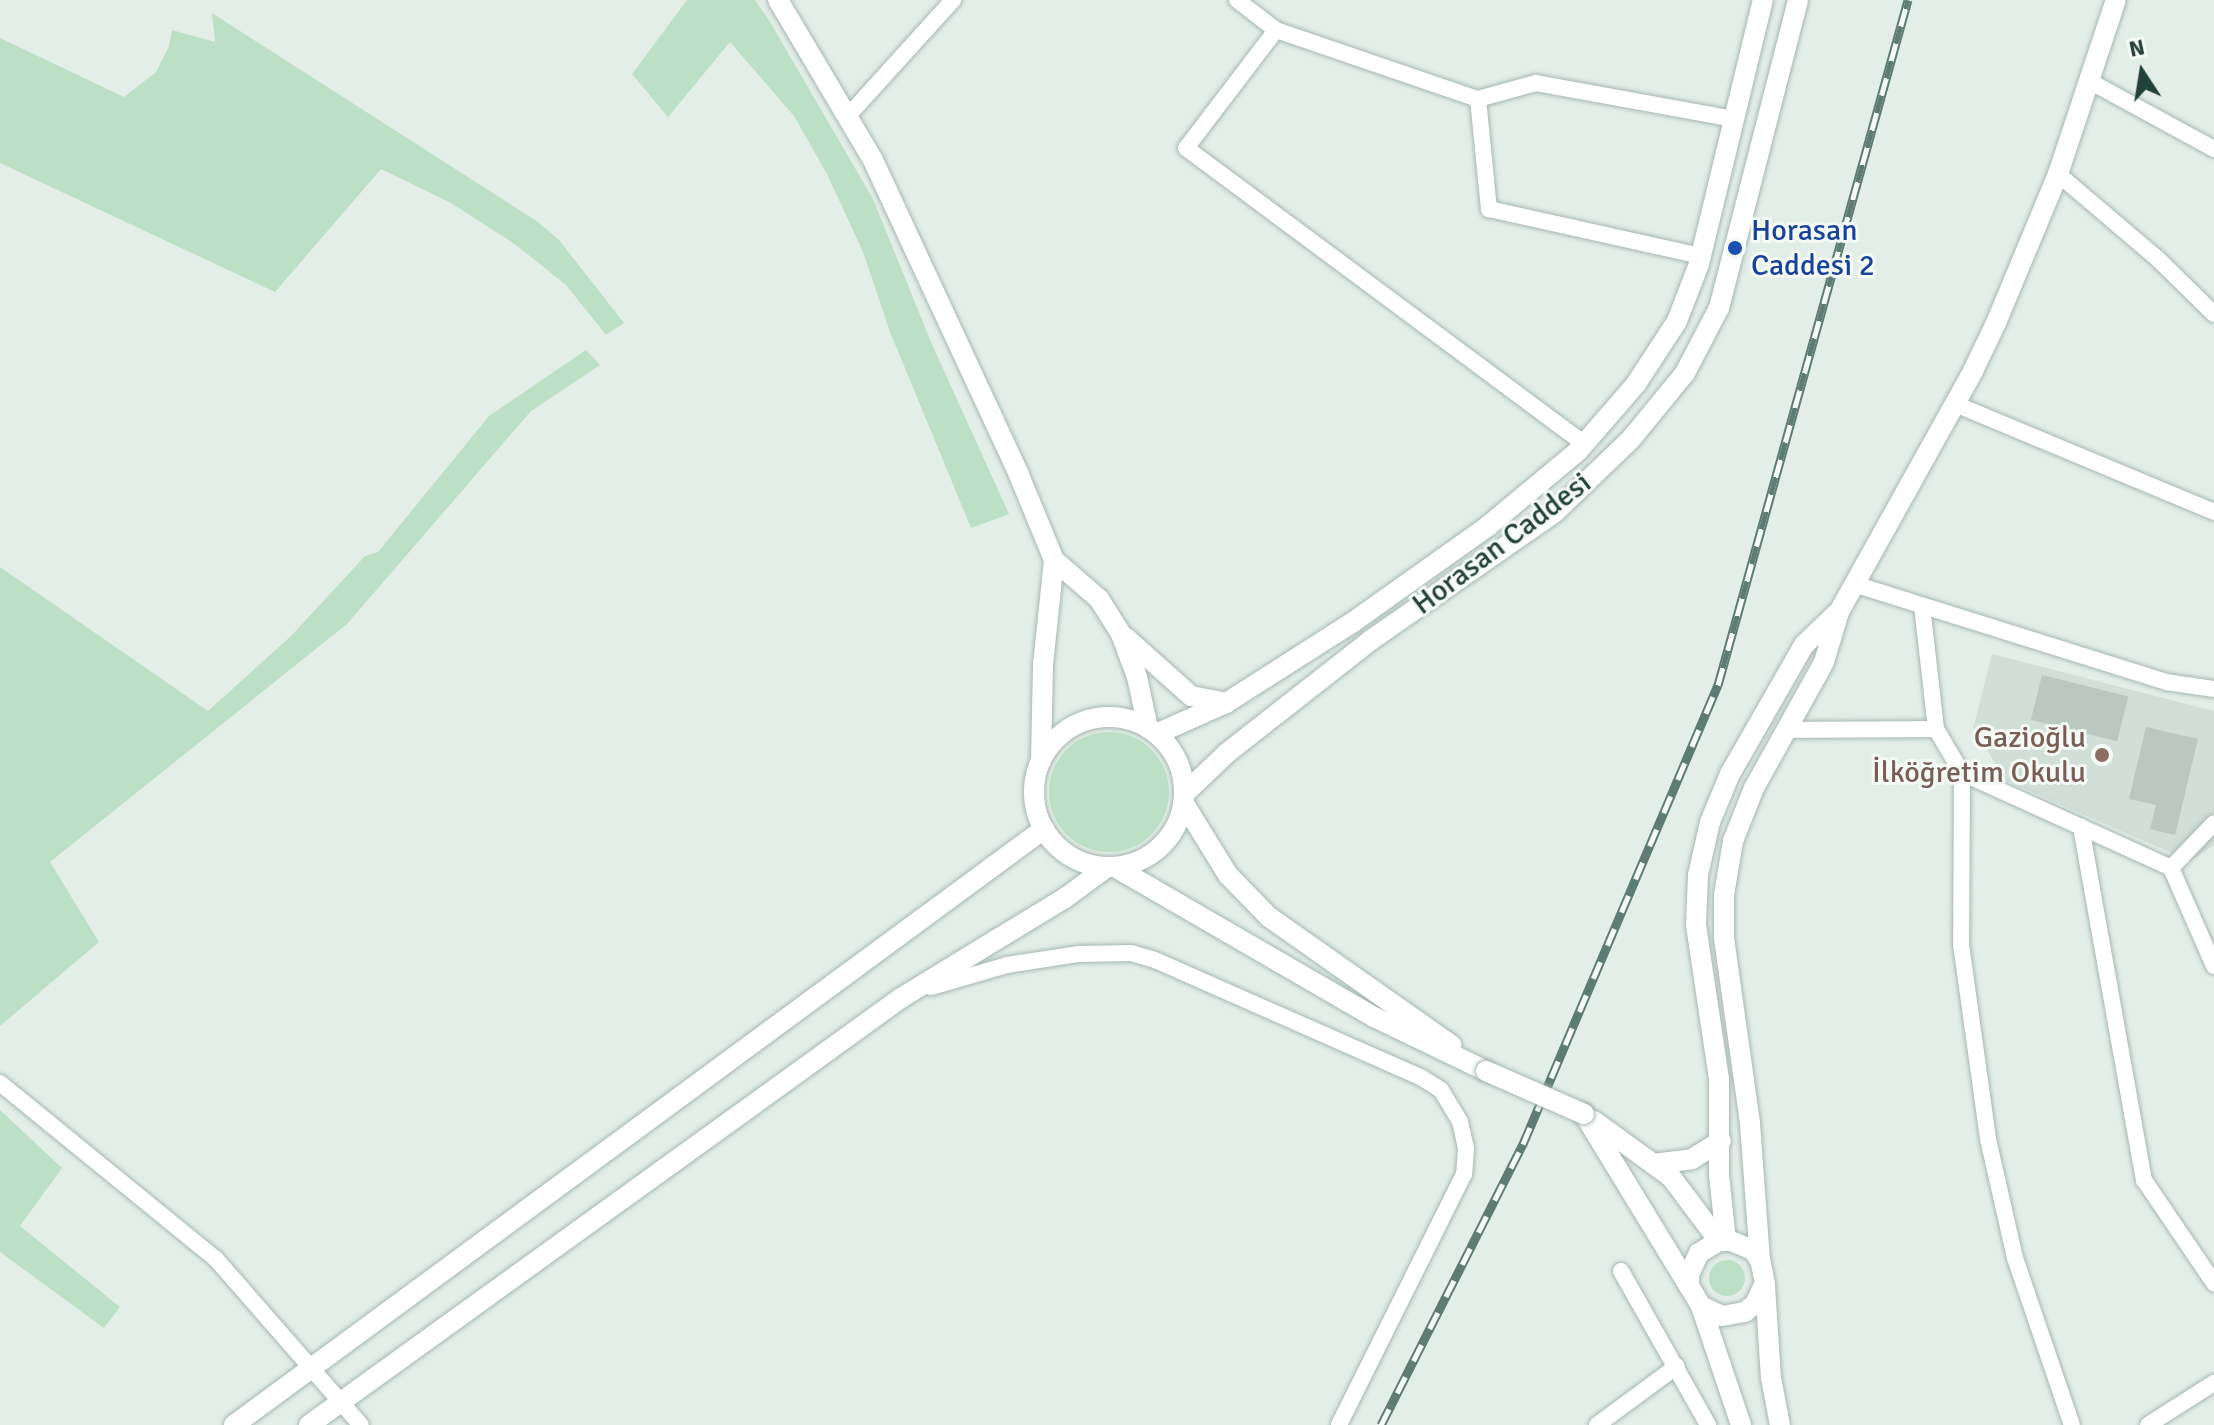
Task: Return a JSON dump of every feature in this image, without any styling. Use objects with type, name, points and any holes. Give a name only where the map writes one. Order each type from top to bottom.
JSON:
[{"type":"street","points":[[778,0],[873,160],[1019,475],[1054,560],[1099,599],[1121,634],[1152,731],[1178,763],[1184,798],[1228,875],[1269,917],[1486,1071]]},
{"type":"street","points":[[847,117],[953,0]]},
{"type":"street","points":[[1237,0],[1276,30],[1478,99],[1536,83],[1734,119]]},
{"type":"street","name":"Horasan Caddesi","points":[[1152,731],[1226,703],[1353,622],[1488,526],[1549,478],[1584,444],[1636,384],[1662,348],[1689,293],[1701,256],[1763,0]]},
{"type":"street","name":"Horasan Caddesi","points":[[1184,798],[1227,753],[1371,640],[1555,512],[1631,439],[1680,379],[1695,359],[1719,308],[1798,0]]},
{"type":"street","points":[[1780,1425],[1771,1378],[1750,1123],[1726,966],[1724,895],[1728,860],[1740,822],[1785,730],[1824,662],[1839,612],[1955,404],[1996,323],[2058,174],[2116,0]]},
{"type":"street","points":[[1276,30],[1186,148],[1584,444]]},
{"type":"street","points":[[2091,82],[2214,149]]},
{"type":"street","points":[[1478,99],[1489,209],[1701,256]]},
{"type":"street","points":[[2058,174],[2211,305]]},
{"type":"street","points":[[1955,404],[2214,512]]},
{"type":"street","points":[[1054,560],[1043,664],[1041,761],[1034,791],[1044,829],[1070,857],[1111,867],[1374,1017],[1584,1114],[1671,1177],[1723,1241]]},
{"type":"street","points":[[1854,584],[2166,682],[2214,689]]},
{"type":"street","points":[[1922,606],[1936,729],[1962,773],[1961,944],[1988,1139],[2015,1258],[2072,1425]]},
{"type":"street","points":[[1723,1241],[1719,1079],[1696,925],[1703,848],[1719,798],[1804,645],[1839,612]]},
{"type":"street","points":[[1121,634],[1191,696],[1226,703]]},
{"type":"street","points":[[1041,761],[1060,736],[1087,721],[1118,718],[1152,731]]},
{"type":"street","points":[[1785,730],[1936,729]]},
{"type":"street","points":[[1962,773],[2171,868],[2214,966]]},
{"type":"street","points":[[309,1425],[901,998],[1111,867],[1131,864],[1158,849],[1177,824],[1184,798]]},
{"type":"street","points":[[2171,868],[2214,823]]},
{"type":"street","points":[[2081,827],[2144,1180],[2214,1283]]},
{"type":"street","points":[[234,1425],[1044,829]]},
{"type":"street","points":[[901,998],[994,968],[1079,954],[1131,953],[1155,960],[1422,1078],[1441,1090],[1460,1122],[1466,1148],[1464,1174],[1339,1425]]},
{"type":"street","points":[[0,1083],[216,1259],[361,1425]]},
{"type":"street","points":[[1584,1114],[1701,1306],[1741,1425]]},
{"type":"street","points":[[1653,1164],[1692,1159],[1721,1141]]},
{"type":"street","points":[[1689,1286],[1692,1262],[1708,1245],[1723,1241],[1743,1244],[1760,1260]]},
{"type":"street","points":[[1621,1271],[1708,1425]]},
{"type":"street","points":[[1701,1306],[1722,1316],[1745,1312],[1762,1294],[1765,1283]]},
{"type":"street","points":[[1597,1425],[1677,1366]]},
{"type":"street","points":[[2148,1425],[2214,1383]]},
{"type":"shaded area","name":"Gazioğlu İlköğretim Okulu","points":[[1992,654],[2214,711],[2214,845],[2190,861],[2007,781],[1973,729]]},
{"type":"green space","points":[[687,0],[755,0],[769,20],[873,199],[931,342],[1009,514],[971,528],[890,332],[863,252],[827,174],[794,116],[730,42],[668,117],[632,74]]},
{"type":"green space","points":[[212,13],[538,222],[559,240],[624,323],[606,335],[566,285],[516,245],[451,203],[381,169],[275,292],[0,163],[0,38],[124,97],[156,72],[169,46],[172,30],[215,42]]},
{"type":"green space","points":[[586,350],[600,365],[531,411],[347,624],[50,862],[99,942],[0,1026],[0,567],[208,711],[291,636],[365,556],[378,552],[489,416]]},
{"type":"green space","points":[[1109,732],[1132,736],[1152,749],[1165,769],[1169,792],[1165,815],[1152,835],[1132,848],[1109,852],[1086,848],[1066,835],[1053,815],[1049,792],[1053,769],[1066,749],[1086,736]]},
{"type":"green space","points":[[0,1110],[62,1168],[20,1226],[120,1307],[104,1328],[0,1252]]},
{"type":"green space","points":[[1727,1260],[1740,1265],[1745,1278],[1740,1291],[1727,1296],[1714,1291],[1709,1278],[1714,1265]]},
{"type":"building","points":[[2042,675],[2128,697],[2117,741],[2031,720]]},
{"type":"building","points":[[2146,727],[2198,739],[2175,835],[2150,829],[2156,805],[2129,799]]},
{"type":"railway","points":[[1381,1425],[1523,1144],[1718,685],[1908,0]]},
{"type":"place","name":"Horasan Caddesi 2","points":[[1735,248]]},
{"type":"place","name":"Gazioğlu İlköğretim Okulu","points":[[2102,755]]}]
